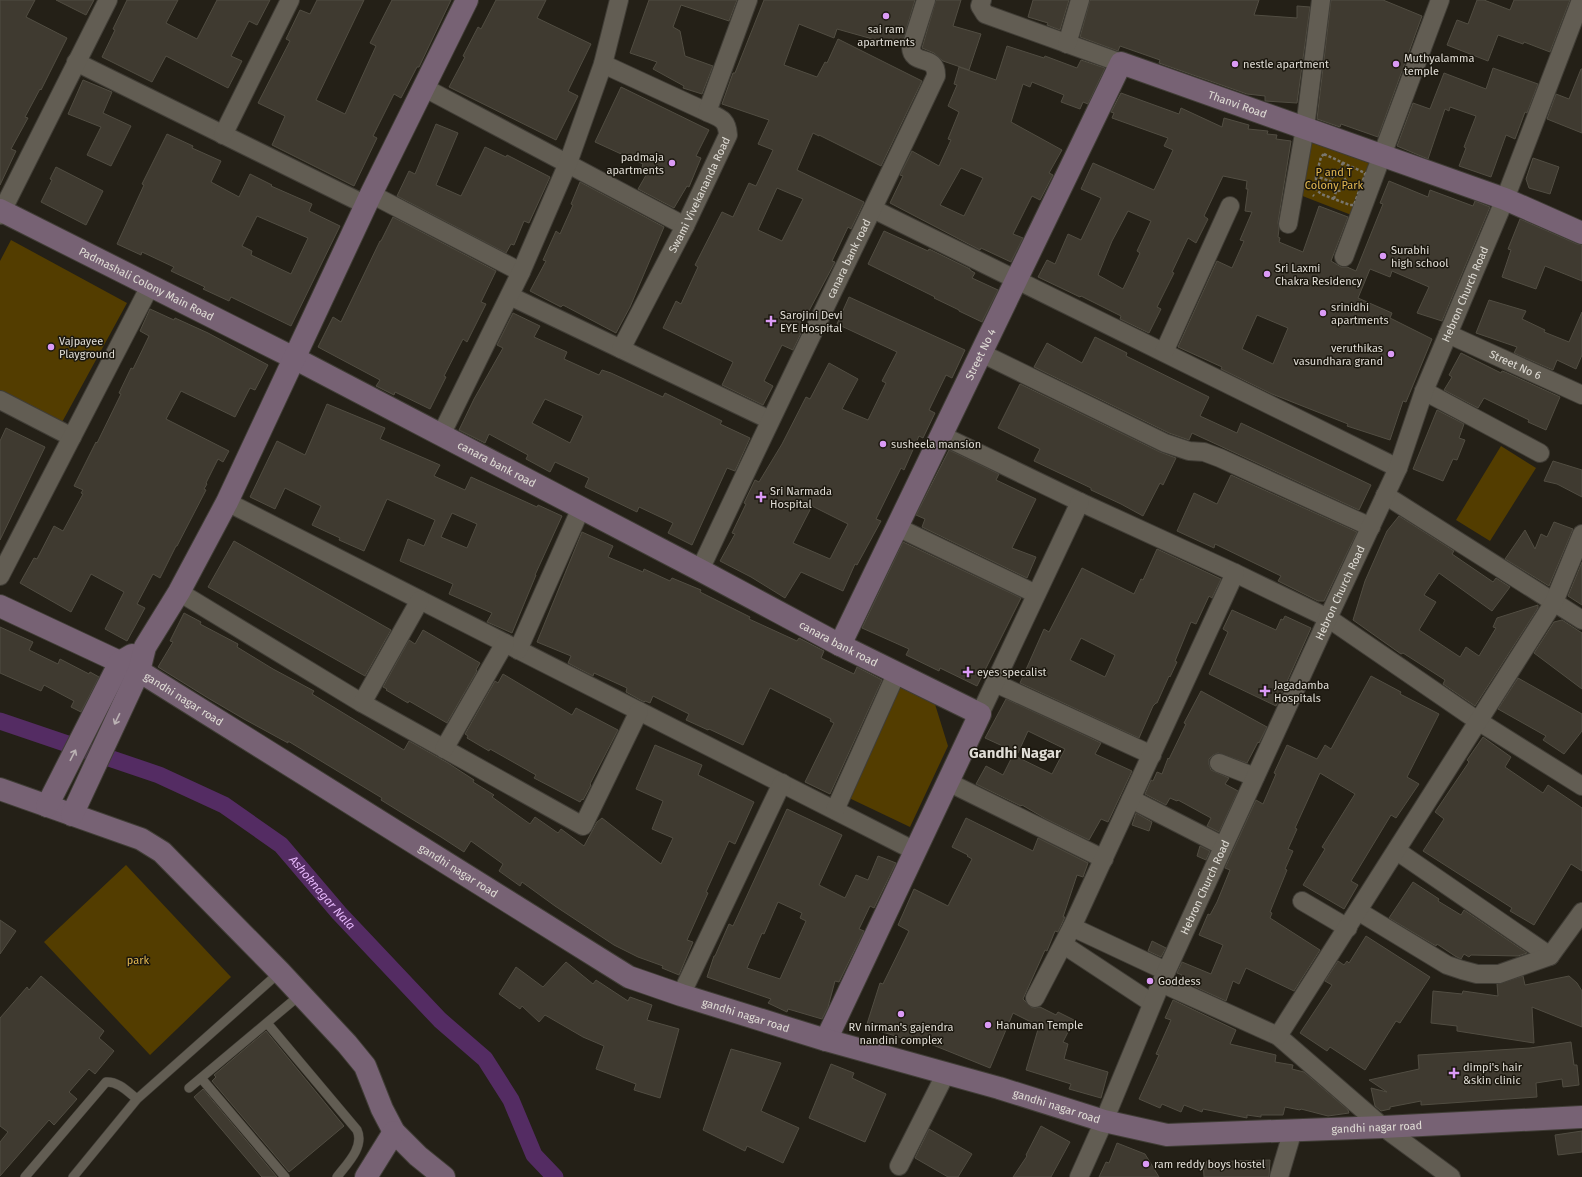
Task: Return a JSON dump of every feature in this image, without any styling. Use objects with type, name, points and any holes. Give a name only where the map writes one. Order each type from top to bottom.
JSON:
[{"type":"street","points":[[1,212],[108,0]]},
{"type":"street","points":[[223,134],[290,0]]},
{"type":"street","points":[[51,798],[115,671],[144,646],[179,592],[227,502],[368,199],[467,0]]},
{"type":"street","points":[[441,435],[510,296],[568,163],[603,64],[619,0]]},
{"type":"street","points":[[707,112],[748,0]]},
{"type":"street","name":"canara bank road","points":[[700,570],[770,420],[874,208],[936,76],[936,69],[933,63],[914,57],[911,47],[926,0]]},
{"type":"street","name":"Thanvi Road","points":[[982,0],[980,6],[985,14],[1505,199],[1582,233]]},
{"type":"street","points":[[1067,44],[1080,0]]},
{"type":"street","points":[[1288,224],[1305,128],[1321,0]]},
{"type":"street","name":"Hebron Church Road","points":[[1079,1177],[1104,1121],[1163,977],[1398,468],[1424,391],[1505,199],[1581,0]]},
{"type":"street","points":[[1344,257],[1382,155],[1436,1]]},
{"type":"street","points":[[76,62],[223,134],[368,199],[521,272]]},
{"type":"street","name":"Street No 4","points":[[840,645],[1121,63]]},
{"type":"street","name":"Swami Vivekananda Road","points":[[603,64],[724,120],[728,127],[728,135],[685,226],[621,349]]},
{"type":"street","points":[[423,88],[568,163],[685,226]]},
{"type":"street","points":[[1164,352],[1230,206]]},
{"type":"street","points":[[874,208],[1398,468]]},
{"type":"street","name":"Padmashali Colony Main Road","points":[[1,212],[294,358]]},
{"type":"street","points":[[0,576],[150,286]]},
{"type":"street","points":[[510,296],[770,420]]},
{"type":"street","name":"Street No 6","points":[[1448,334],[1582,395]]},
{"type":"street","points":[[981,353],[1165,443],[1189,452],[1204,452],[1220,458],[1371,527]]},
{"type":"street","name":"canara bank road","points":[[294,358],[700,570],[840,645],[980,714]]},
{"type":"street","points":[[1424,391],[1540,453]]},
{"type":"street","points":[[0,400],[72,437]]},
{"type":"street","points":[[941,435],[1328,618],[1478,721],[1582,786]]},
{"type":"street","points":[[1385,495],[1582,620]]},
{"type":"street","points":[[227,502],[915,851]]},
{"type":"street","points":[[826,1040],[1080,502]]},
{"type":"street","points":[[444,749],[511,646],[581,508]]},
{"type":"street","points":[[897,527],[1036,594]]},
{"type":"street","points":[[1278,1036],[1554,602],[1582,534]]},
{"type":"street","points":[[1035,998],[1064,945],[1235,573]]},
{"type":"street","points":[[179,592],[362,703],[583,826],[639,711]]},
{"type":"street","points":[[362,703],[420,600]]},
{"type":"street","name":"gandhi nagar road","points":[[0,606],[115,671],[137,678],[628,977],[681,995],[826,1040],[999,1088],[1104,1121],[1167,1135],[1383,1127],[1582,1117]]},
{"type":"street","points":[[75,807],[137,678],[144,646]]},
{"type":"street","points":[[835,810],[897,672]]},
{"type":"street","points":[[995,683],[1152,755]]},
{"type":"street","points":[[1219,763],[1255,778]]},
{"type":"street","points":[[948,782],[1104,859]]},
{"type":"street","points":[[681,995],[782,784]]},
{"type":"street","points":[[0,790],[51,798],[75,807],[141,839],[162,852],[280,972],[347,1044],[365,1066],[382,1109],[394,1132],[418,1156],[444,1177]]},
{"type":"street","points":[[1131,799],[1223,846]]},
{"type":"street","points":[[1397,851],[1550,956]]},
{"type":"street","points":[[1302,901],[1348,928]]},
{"type":"street","points":[[1358,911],[1447,964],[1477,974],[1499,974],[1550,956],[1582,912]]},
{"type":"street","points":[[1072,927],[1163,977],[1278,1036],[1383,1127],[1451,1177]]},
{"type":"street","points":[[1064,945],[1152,1003]]},
{"type":"street","points":[[899,1166],[946,1073]]},
{"type":"street","points":[[1279,1177],[1293,1130]]},
{"type":"street","points":[[366,1177],[394,1132]]},
{"type":"lane","points":[[73,1177],[137,1099],[280,972]]},
{"type":"lane","points":[[189,1088],[300,995]]},
{"type":"lane","points":[[267,1023],[357,1130],[359,1142],[354,1153],[336,1177]]},
{"type":"lane","points":[[201,1078],[286,1177]]},
{"type":"lane","points":[[25,1177],[106,1082],[112,1081],[137,1099]]},
{"type":"path","points":[[1324,154],[1364,171],[1365,175],[1354,205],[1334,199],[1317,191],[1315,185],[1316,176],[1321,157],[1324,154]]},
{"type":"path","points":[[1310,174],[1330,181]]},
{"type":"path","points":[[1336,175],[1341,176],[1345,180],[1346,185],[1343,189],[1336,191],[1330,186],[1330,181],[1333,176],[1336,175]]},
{"type":"path","points":[[1334,199],[1336,191]]},
{"type":"green space","name":"P and T Colony Park","points":[[1307,140],[1374,165],[1354,216],[1300,195]]},
{"type":"green space","name":"Vajpayee Playground","points":[[11,240],[127,303],[61,424],[0,390],[0,261]]},
{"type":"green space","points":[[1501,446],[1536,468],[1490,541],[1456,520]]},
{"type":"green space","points":[[898,684],[934,701],[948,746],[910,827],[847,797]]},
{"type":"green space","name":"park","points":[[126,865],[231,977],[150,1055],[44,942]]},
{"type":"building","points":[[0,0],[35,0],[26,17],[67,38],[41,90],[40,89],[25,117],[28,118],[11,149],[16,151],[0,185]]},
{"type":"building","points":[[56,0],[94,0],[86,15]]},
{"type":"building","points":[[127,0],[178,0],[166,23],[197,39],[217,0],[270,0],[257,25],[249,21],[231,56],[242,61],[228,88],[166,56],[152,82],[102,57]]},
{"type":"building","points":[[317,0],[364,0],[316,100],[345,114],[376,46],[370,43],[392,0],[451,0],[419,67],[417,67],[401,98],[394,94],[373,136],[377,138],[354,186],[272,145],[285,116],[258,103],[290,41],[286,39],[300,10],[310,14]]},
{"type":"building","points":[[496,0],[546,0],[537,18],[591,44],[568,91],[578,96],[556,140],[449,87],[465,57],[463,56],[478,27],[481,29]]},
{"type":"building","points":[[649,0],[737,0],[729,21],[681,5],[673,27],[680,31],[685,56],[713,66],[702,94],[683,88],[684,86],[653,69],[657,62],[630,53]]},
{"type":"building","points":[[764,0],[915,0],[901,47],[837,29],[834,38],[799,24],[784,65],[817,77],[825,62],[827,63],[838,39],[922,81],[881,166],[813,133],[797,170],[864,202],[851,229],[848,227],[832,261],[835,262],[802,324],[805,325],[793,350],[782,345],[764,381],[773,386],[763,405],[722,385],[733,362],[663,328],[676,301],[681,304],[698,267],[695,265],[722,212],[733,217],[749,183],[756,186],[773,150],[758,144],[769,120],[722,104],[733,73],[735,73]],"holes":[[[777,188],[803,199],[782,241],[758,230]]]},
{"type":"building","points":[[936,0],[961,0],[953,26],[981,34],[969,70],[943,61],[934,53],[922,48]]},
{"type":"building","points":[[1033,0],[1069,0],[1060,30],[1047,25],[1048,23],[1028,17]]},
{"type":"building","points":[[1090,0],[1259,0],[1254,15],[1297,18],[1297,6],[1310,7],[1297,103],[1265,101],[1265,96],[1247,94],[1159,63],[1160,60],[1120,46],[1118,51],[1080,37]]},
{"type":"building","points":[[1331,0],[1383,0],[1422,16],[1378,137],[1341,124],[1340,127],[1317,119]]},
{"type":"building","points":[[1477,0],[1484,0],[1510,10],[1514,0],[1570,0],[1550,52],[1524,42],[1523,44],[1498,35],[1488,61],[1447,45],[1457,20],[1468,24]]},
{"type":"building","points":[[1007,46],[1044,58],[1045,56],[1077,68],[1081,60],[1105,68],[1088,104],[1083,102],[1080,109],[1061,102],[1064,95],[1032,82],[1030,87],[1023,84],[1011,122],[1062,150],[1049,173],[1053,175],[1040,200],[1032,196],[1013,234],[1023,238],[1011,262],[981,248],[980,250],[890,203],[903,176],[900,175],[912,151],[939,166],[951,140],[948,139],[959,112],[948,106],[957,85],[954,84],[959,67],[996,80]],"holes":[[[961,168],[983,178],[964,216],[940,205]]]},
{"type":"building","points":[[1493,68],[1538,84],[1515,139],[1506,135],[1491,177],[1459,166],[1466,148],[1464,147],[1476,116],[1450,107],[1449,111],[1445,109],[1428,159],[1397,146],[1413,103],[1430,109],[1444,73],[1486,89]]},
{"type":"building","points":[[1581,69],[1582,133],[1547,119],[1556,94],[1569,99]]},
{"type":"building","points":[[83,80],[112,92],[103,113],[131,126],[111,166],[87,155],[101,127],[68,114]]},
{"type":"building","points":[[621,87],[709,130],[696,156],[701,158],[689,187],[687,186],[674,208],[638,189],[649,170],[642,167],[643,164],[595,142]]},
{"type":"building","points":[[1121,93],[1179,114],[1181,108],[1222,127],[1224,118],[1249,125],[1248,129],[1268,131],[1267,134],[1277,135],[1276,139],[1291,141],[1278,222],[1279,242],[1303,252],[1319,206],[1348,217],[1331,261],[1341,267],[1347,267],[1356,271],[1383,204],[1380,203],[1389,181],[1428,197],[1430,190],[1473,206],[1475,201],[1490,207],[1442,321],[1417,313],[1429,287],[1392,271],[1390,277],[1370,269],[1358,298],[1392,313],[1390,318],[1432,339],[1406,402],[1403,401],[1390,440],[1347,426],[1348,424],[1272,394],[1221,369],[1222,367],[1178,347],[1217,261],[1232,268],[1244,241],[1240,240],[1252,212],[1245,211],[1248,189],[1246,189],[1247,181],[1223,176],[1204,216],[1208,219],[1196,243],[1188,238],[1172,272],[1174,273],[1157,307],[1161,309],[1149,333],[1120,319],[1121,316],[1038,277],[1047,260],[1055,264],[1068,234],[1081,240],[1101,198],[1081,189],[1093,163],[1154,190],[1173,150],[1164,146],[1168,138],[1112,118],[1114,113],[1111,112]],"holes":[[[1128,211],[1151,221],[1137,251],[1140,253],[1123,289],[1098,275],[1112,241]],[[1257,315],[1288,328],[1273,364],[1242,349]]]},
{"type":"building","points":[[436,124],[458,133],[436,185],[461,196],[485,147],[506,157],[507,155],[550,177],[529,223],[524,221],[514,245],[511,244],[506,253],[397,196],[409,171],[415,174]]},
{"type":"building","points":[[167,134],[193,146],[192,148],[221,161],[211,182],[239,197],[250,174],[272,185],[271,186],[312,204],[309,211],[340,226],[291,326],[231,297],[229,301],[203,289],[205,287],[171,271],[174,267],[142,252],[141,255],[117,244],[144,185],[142,184]],"holes":[[[257,216],[308,238],[291,274],[251,255],[252,251],[242,246]]]},
{"type":"building","points":[[1533,158],[1559,167],[1550,194],[1529,188],[1526,179]]},
{"type":"building","points":[[56,167],[103,191],[86,225],[41,202],[52,180],[50,179]]},
{"type":"building","points":[[580,182],[664,227],[630,307],[616,333],[563,305],[561,307],[530,291],[546,261],[543,260],[556,231],[560,234],[573,205],[571,204]]},
{"type":"building","points":[[393,217],[496,271],[481,302],[486,304],[467,342],[463,339],[444,376],[446,377],[430,409],[395,392],[394,395],[376,386],[380,380],[318,347],[333,317],[341,322]]},
{"type":"building","points":[[1520,219],[1582,245],[1582,281],[1545,266],[1536,289],[1502,277],[1511,250],[1508,249]]},
{"type":"building","points":[[884,231],[928,251],[929,249],[970,269],[975,273],[972,278],[998,290],[982,322],[868,264]]},
{"type":"building","points":[[849,297],[965,350],[952,378],[946,375],[929,410],[935,413],[923,438],[919,436],[904,470],[901,468],[876,519],[881,521],[857,565],[855,564],[843,591],[801,572],[785,598],[751,577],[720,561],[735,534],[732,533],[746,504],[744,503],[755,480],[759,482],[782,444],[806,397],[810,399],[829,363],[858,379],[842,409],[868,420],[886,383],[882,381],[897,352],[837,324]],"holes":[[[812,506],[848,524],[830,559],[793,543]]]},
{"type":"building","points":[[1489,300],[1526,311],[1522,319],[1545,330],[1544,332],[1569,342],[1582,312],[1582,355],[1576,369],[1557,360],[1553,370],[1514,353],[1517,347],[1476,333]]},
{"type":"building","points":[[150,309],[174,320],[175,318],[208,333],[268,365],[255,390],[250,388],[235,417],[181,391],[166,419],[229,451],[223,462],[218,459],[206,483],[207,484],[204,489],[206,490],[160,578],[153,574],[137,604],[145,608],[127,641],[105,629],[124,592],[91,574],[71,612],[20,583],[34,558],[37,559],[54,526],[63,531],[83,494],[81,493],[83,490],[74,486],[121,394],[119,393],[131,368],[133,369],[149,336],[140,331]]},
{"type":"building","points":[[513,313],[540,326],[534,337],[567,352],[564,359],[599,375],[602,370],[611,373],[663,397],[665,393],[722,421],[720,424],[750,438],[735,471],[727,468],[692,545],[668,533],[673,523],[639,507],[637,512],[585,487],[589,478],[555,462],[550,472],[526,459],[528,455],[489,434],[485,443],[459,430],[474,399],[503,348],[497,345]],"holes":[[[545,399],[583,416],[570,443],[532,423]]]},
{"type":"building","points":[[1095,337],[1127,353],[1126,356],[1209,397],[1200,416],[1237,433],[1241,423],[1371,485],[1359,510],[1192,433],[1189,440],[1169,433],[1034,367],[1047,343],[1082,363]]},
{"type":"building","points":[[1461,353],[1501,373],[1502,371],[1505,372],[1560,397],[1546,430],[1484,398],[1478,408],[1444,390],[1452,377],[1449,375]]},
{"type":"building","points":[[1020,384],[1160,452],[1176,458],[1163,485],[1160,483],[1143,516],[1091,490],[1091,488],[1034,461],[1040,449],[998,428]]},
{"type":"building","points":[[327,404],[385,428],[380,439],[440,465],[434,476],[465,490],[471,477],[537,507],[538,505],[562,516],[535,575],[512,633],[487,622],[492,613],[449,594],[453,584],[400,561],[408,539],[424,546],[435,520],[387,499],[364,551],[339,540],[340,538],[312,525],[321,506],[285,488],[275,509],[250,497],[277,441],[305,455]],"holes":[[[452,513],[477,524],[467,548],[441,537]]]},
{"type":"building","points":[[1437,410],[1464,424],[1459,438],[1465,440],[1457,460],[1453,459],[1443,481],[1413,469]]},
{"type":"building","points":[[6,428],[45,447],[0,540],[0,441]]},
{"type":"building","points":[[949,450],[999,474],[996,480],[1036,499],[1012,548],[1036,557],[1027,578],[922,527],[925,519],[916,515]]},
{"type":"building","points":[[1553,461],[1582,470],[1582,497],[1557,484],[1544,481]]},
{"type":"building","points":[[1231,475],[1357,532],[1324,601],[1318,601],[1278,581],[1281,576],[1215,544],[1214,548],[1177,531],[1194,493],[1217,504]]},
{"type":"building","points":[[1399,516],[1454,551],[1452,554],[1493,582],[1496,578],[1510,587],[1492,611],[1439,573],[1424,595],[1436,602],[1419,630],[1460,657],[1466,647],[1479,656],[1496,628],[1493,627],[1497,618],[1538,605],[1538,608],[1475,706],[1443,684],[1445,680],[1403,653],[1401,654],[1353,620],[1365,581],[1387,531]]},
{"type":"building","points":[[1554,522],[1573,529],[1549,586],[1505,559],[1525,530],[1535,549],[1541,534],[1547,537]]},
{"type":"building","points":[[582,532],[613,546],[608,557],[643,572],[644,569],[670,581],[672,578],[701,590],[700,592],[750,617],[749,619],[797,641],[799,638],[824,651],[821,658],[854,674],[857,667],[882,680],[830,794],[805,782],[834,723],[830,721],[831,719],[770,688],[743,745],[686,720],[689,714],[653,696],[650,703],[644,702],[626,692],[627,688],[594,673],[593,676],[568,663],[571,656],[537,642]]},
{"type":"building","points":[[234,541],[391,630],[365,676],[208,587]]},
{"type":"building","points":[[903,542],[1021,598],[977,686],[940,668],[939,671],[906,655],[909,649],[862,628]]},
{"type":"building","points":[[1157,549],[1221,579],[1212,598],[1209,596],[1196,624],[1191,622],[1175,661],[1177,662],[1157,703],[1153,706],[1139,738],[1020,683],[1044,629],[1049,632],[1082,568],[1134,594],[1141,579],[1143,580]],"holes":[[[1081,638],[1115,655],[1105,677],[1070,660]]]},
{"type":"building","points":[[1582,562],[1582,605],[1568,596]]},
{"type":"building","points":[[1232,610],[1276,630],[1281,619],[1283,620],[1285,616],[1311,628],[1276,706],[1209,674],[1228,632],[1223,629]]},
{"type":"building","points":[[184,613],[201,622],[200,624],[238,644],[237,647],[273,669],[314,691],[312,694],[404,750],[409,741],[448,763],[474,780],[473,782],[494,795],[492,797],[530,824],[535,817],[558,833],[561,829],[584,846],[597,822],[602,818],[661,864],[673,838],[652,829],[663,801],[636,789],[655,745],[702,765],[698,775],[754,802],[735,844],[729,841],[706,892],[708,893],[687,940],[693,942],[679,975],[662,968],[663,966],[638,957],[614,945],[522,882],[520,886],[499,871],[503,864],[471,841],[464,852],[381,800],[382,798],[288,741],[288,743],[244,719],[158,667],[173,642],[170,641]]},
{"type":"building","points":[[1562,620],[1582,633],[1582,689],[1534,653],[1554,622]]},
{"type":"building","points":[[0,627],[33,642],[29,650],[58,664],[60,659],[89,674],[90,672],[99,677],[81,712],[71,707],[74,701],[44,685],[41,691],[0,673]]},
{"type":"building","points":[[423,630],[480,663],[476,670],[477,671],[447,723],[409,701],[408,703],[383,687],[409,640],[415,644]]},
{"type":"building","points":[[503,674],[572,715],[576,708],[618,730],[590,784],[591,785],[583,800],[582,799],[580,802],[534,778],[536,775],[467,738],[468,736],[465,734],[495,681],[498,683]]},
{"type":"building","points":[[1371,676],[1401,692],[1400,694],[1439,714],[1407,777],[1419,784],[1396,818],[1391,815],[1351,881],[1358,885],[1344,909],[1303,885],[1325,849],[1322,847],[1355,794],[1320,773],[1295,828],[1297,829],[1288,849],[1293,851],[1270,912],[1272,913],[1270,918],[1320,950],[1294,991],[1246,968],[1239,984],[1233,981],[1226,1001],[1180,980],[1182,975],[1177,973],[1182,962],[1211,974],[1223,945],[1199,935],[1208,914],[1210,915],[1217,902],[1230,870],[1225,868],[1256,800],[1263,804],[1276,774],[1274,773],[1287,745],[1317,759],[1325,745],[1331,749]]},
{"type":"building","points":[[1518,678],[1582,714],[1582,731],[1564,754],[1543,740],[1546,736],[1498,709]]},
{"type":"building","points":[[1201,691],[1267,727],[1247,763],[1218,753],[1209,759],[1211,770],[1229,778],[1225,784],[1238,791],[1219,832],[1207,826],[1211,818],[1178,800],[1177,801],[1170,798],[1166,805],[1145,794],[1151,780],[1153,781],[1157,772],[1162,774],[1168,758],[1169,759],[1186,724],[1184,723]]},
{"type":"building","points":[[1006,699],[1101,743],[1095,754],[1132,771],[1108,822],[1101,819],[1089,840],[1046,819],[1022,805],[1021,806],[976,784],[986,766],[1003,775],[1013,755],[1052,774],[1065,749],[1028,731],[1018,753],[985,738]]},
{"type":"building","points":[[1483,737],[1511,757],[1505,767],[1543,793],[1548,785],[1582,808],[1582,871],[1571,864],[1534,925],[1510,911],[1512,908],[1423,851],[1444,819],[1435,812],[1469,762],[1467,760]]},
{"type":"building","points":[[787,809],[842,835],[819,885],[845,898],[856,875],[868,880],[878,856],[896,863],[874,908],[870,906],[859,929],[864,931],[839,982],[835,981],[828,1007],[822,1019],[788,1009],[787,1012],[768,1003],[771,999],[707,977],[714,956],[729,924],[733,926]],"holes":[[[778,902],[802,913],[800,918],[806,921],[780,979],[747,968],[762,933],[764,934]]]},
{"type":"building","points":[[1136,813],[1152,822],[1149,831],[1132,825]]},
{"type":"building","points":[[966,818],[1033,851],[1038,838],[1088,863],[1083,877],[1077,875],[1063,917],[1065,917],[1058,932],[1055,931],[1047,951],[1045,950],[1023,999],[1031,1007],[1040,1007],[1056,1015],[1058,1012],[1074,1020],[1063,1042],[1068,1044],[1064,1059],[1108,1072],[1101,1098],[1069,1089],[1071,1084],[1026,1070],[1039,1026],[1013,1013],[990,1068],[923,1041],[922,1044],[866,1027],[880,983],[883,984],[909,931],[898,925],[914,889],[948,906],[972,859],[967,856],[968,855],[952,847]]},
{"type":"building","points":[[1200,846],[1210,851],[1206,860],[1197,856]]},
{"type":"building","points":[[1413,882],[1439,899],[1438,901],[1461,915],[1464,910],[1527,953],[1518,956],[1471,955],[1469,957],[1464,954],[1461,959],[1389,918]]},
{"type":"building","points":[[0,920],[16,931],[0,954]]},
{"type":"building","points":[[1366,936],[1430,977],[1400,1023],[1396,1021],[1365,1070],[1330,1047],[1327,1051],[1300,1033],[1332,985],[1325,981],[1338,961],[1344,965],[1347,961],[1349,963]]},
{"type":"building","points":[[1152,941],[1166,948],[1161,957],[1148,951]]},
{"type":"building","points":[[566,962],[593,984],[596,980],[628,1001],[630,997],[652,1005],[647,1020],[679,1029],[660,1098],[634,1090],[636,1084],[596,1069],[604,1046],[583,1037],[545,1015],[539,1022],[522,1006],[520,1009],[499,994],[516,967],[543,987]]},
{"type":"building","points":[[41,976],[104,1031],[99,1038],[114,1051],[95,1074],[89,1069],[69,1092],[77,1099],[54,1125],[49,1120],[0,1176],[0,1142],[8,1132],[0,1126],[0,1018],[27,987],[29,990]]},
{"type":"building","points":[[1523,976],[1525,985],[1569,976],[1577,983],[1582,991],[1582,1027],[1532,1007],[1534,1043],[1457,1031],[1457,1026],[1431,1023],[1433,991],[1462,994],[1463,991],[1498,996],[1497,984]]},
{"type":"building","points":[[1173,1000],[1236,1030],[1230,1044],[1276,1055],[1275,1062],[1293,1065],[1292,1069],[1304,1072],[1348,1110],[1349,1113],[1328,1116],[1301,1109],[1285,1107],[1283,1115],[1261,1115],[1261,1117],[1247,1115],[1247,1118],[1203,1109],[1202,1112],[1184,1105],[1181,1112],[1162,1104],[1160,1108],[1139,1099],[1159,1055],[1156,1054],[1171,1020],[1165,1018]]},
{"type":"building","points":[[266,1031],[344,1126],[289,1172],[212,1081],[216,1077],[214,1075]]},
{"type":"building","points":[[1571,1042],[1574,1065],[1577,1065],[1579,1085],[1563,1087],[1562,1079],[1536,1083],[1537,1097],[1421,1105],[1421,1101],[1390,1107],[1390,1109],[1381,1111],[1375,1106],[1371,1088],[1387,1092],[1369,1080],[1419,1069],[1418,1055],[1530,1048]]},
{"type":"building","points":[[731,1049],[781,1063],[761,1111],[799,1128],[783,1163],[747,1146],[745,1151],[703,1130]]},
{"type":"building","points":[[831,1064],[854,1073],[852,1078],[886,1094],[865,1142],[809,1118]]},
{"type":"building","points":[[203,1089],[277,1177],[262,1177],[194,1097]]},
{"type":"building","points":[[1041,1126],[1070,1142],[1051,1177],[1013,1177],[1027,1156],[1026,1155]]},
{"type":"building","points":[[929,1129],[972,1154],[958,1177],[948,1177],[915,1158]]},
{"type":"building","points":[[1582,1131],[1582,1152],[1558,1155],[1555,1135]]},
{"type":"building","points":[[1117,1143],[1145,1154],[1159,1177],[1099,1177],[1106,1162],[1109,1163]]},
{"type":"building","points":[[1270,1160],[1269,1177],[1204,1177],[1203,1162]]},
{"type":"waterway","name":"Ashoknagar Nala","points":[[0,721],[159,775],[224,805],[281,845],[339,913],[440,1020],[485,1059],[511,1100],[534,1155],[555,1177]]},
{"type":"place","name":"sai ram apartments","points":[[886,16]]},
{"type":"place","name":"nestle apartment","points":[[1235,64]]},
{"type":"place","name":"Muthyalamma temple","points":[[1396,64]]},
{"type":"place","name":"padmaja apartments","points":[[672,163]]},
{"type":"place","name":"Surabhi high school","points":[[1383,256]]},
{"type":"place","name":"Sri Laxmi Chakra Residency","points":[[1267,274]]},
{"type":"place","name":"srinidhi apartments","points":[[1323,313]]},
{"type":"place","name":"Sarojini Devi EYE Hospital","points":[[771,321]]},
{"type":"place","name":"Vajpayee Playground","points":[[51,347]]},
{"type":"place","name":"veruthikas vasundhara grand","points":[[1391,354]]},
{"type":"place","name":"susheela mansion","points":[[883,444]]},
{"type":"place","name":"Sri Narmada Hospital","points":[[761,497]]},
{"type":"place","name":"eyes specalist","points":[[968,672]]},
{"type":"place","name":"Jagadamba Hospitals","points":[[1265,691]]},
{"type":"place","name":"Goddess","points":[[1150,981]]},
{"type":"place","name":"RV nirman's gajendra nandini complex","points":[[901,1014]]},
{"type":"place","name":"Hanuman Temple","points":[[988,1025]]},
{"type":"place","name":"dimpi's hair &skin clinic","points":[[1454,1073]]},
{"type":"place","name":"ram reddy boys hostel","points":[[1146,1164]]},
{"type":"district","name":"Gandhi Nagar","points":[[1015,753]]}]
